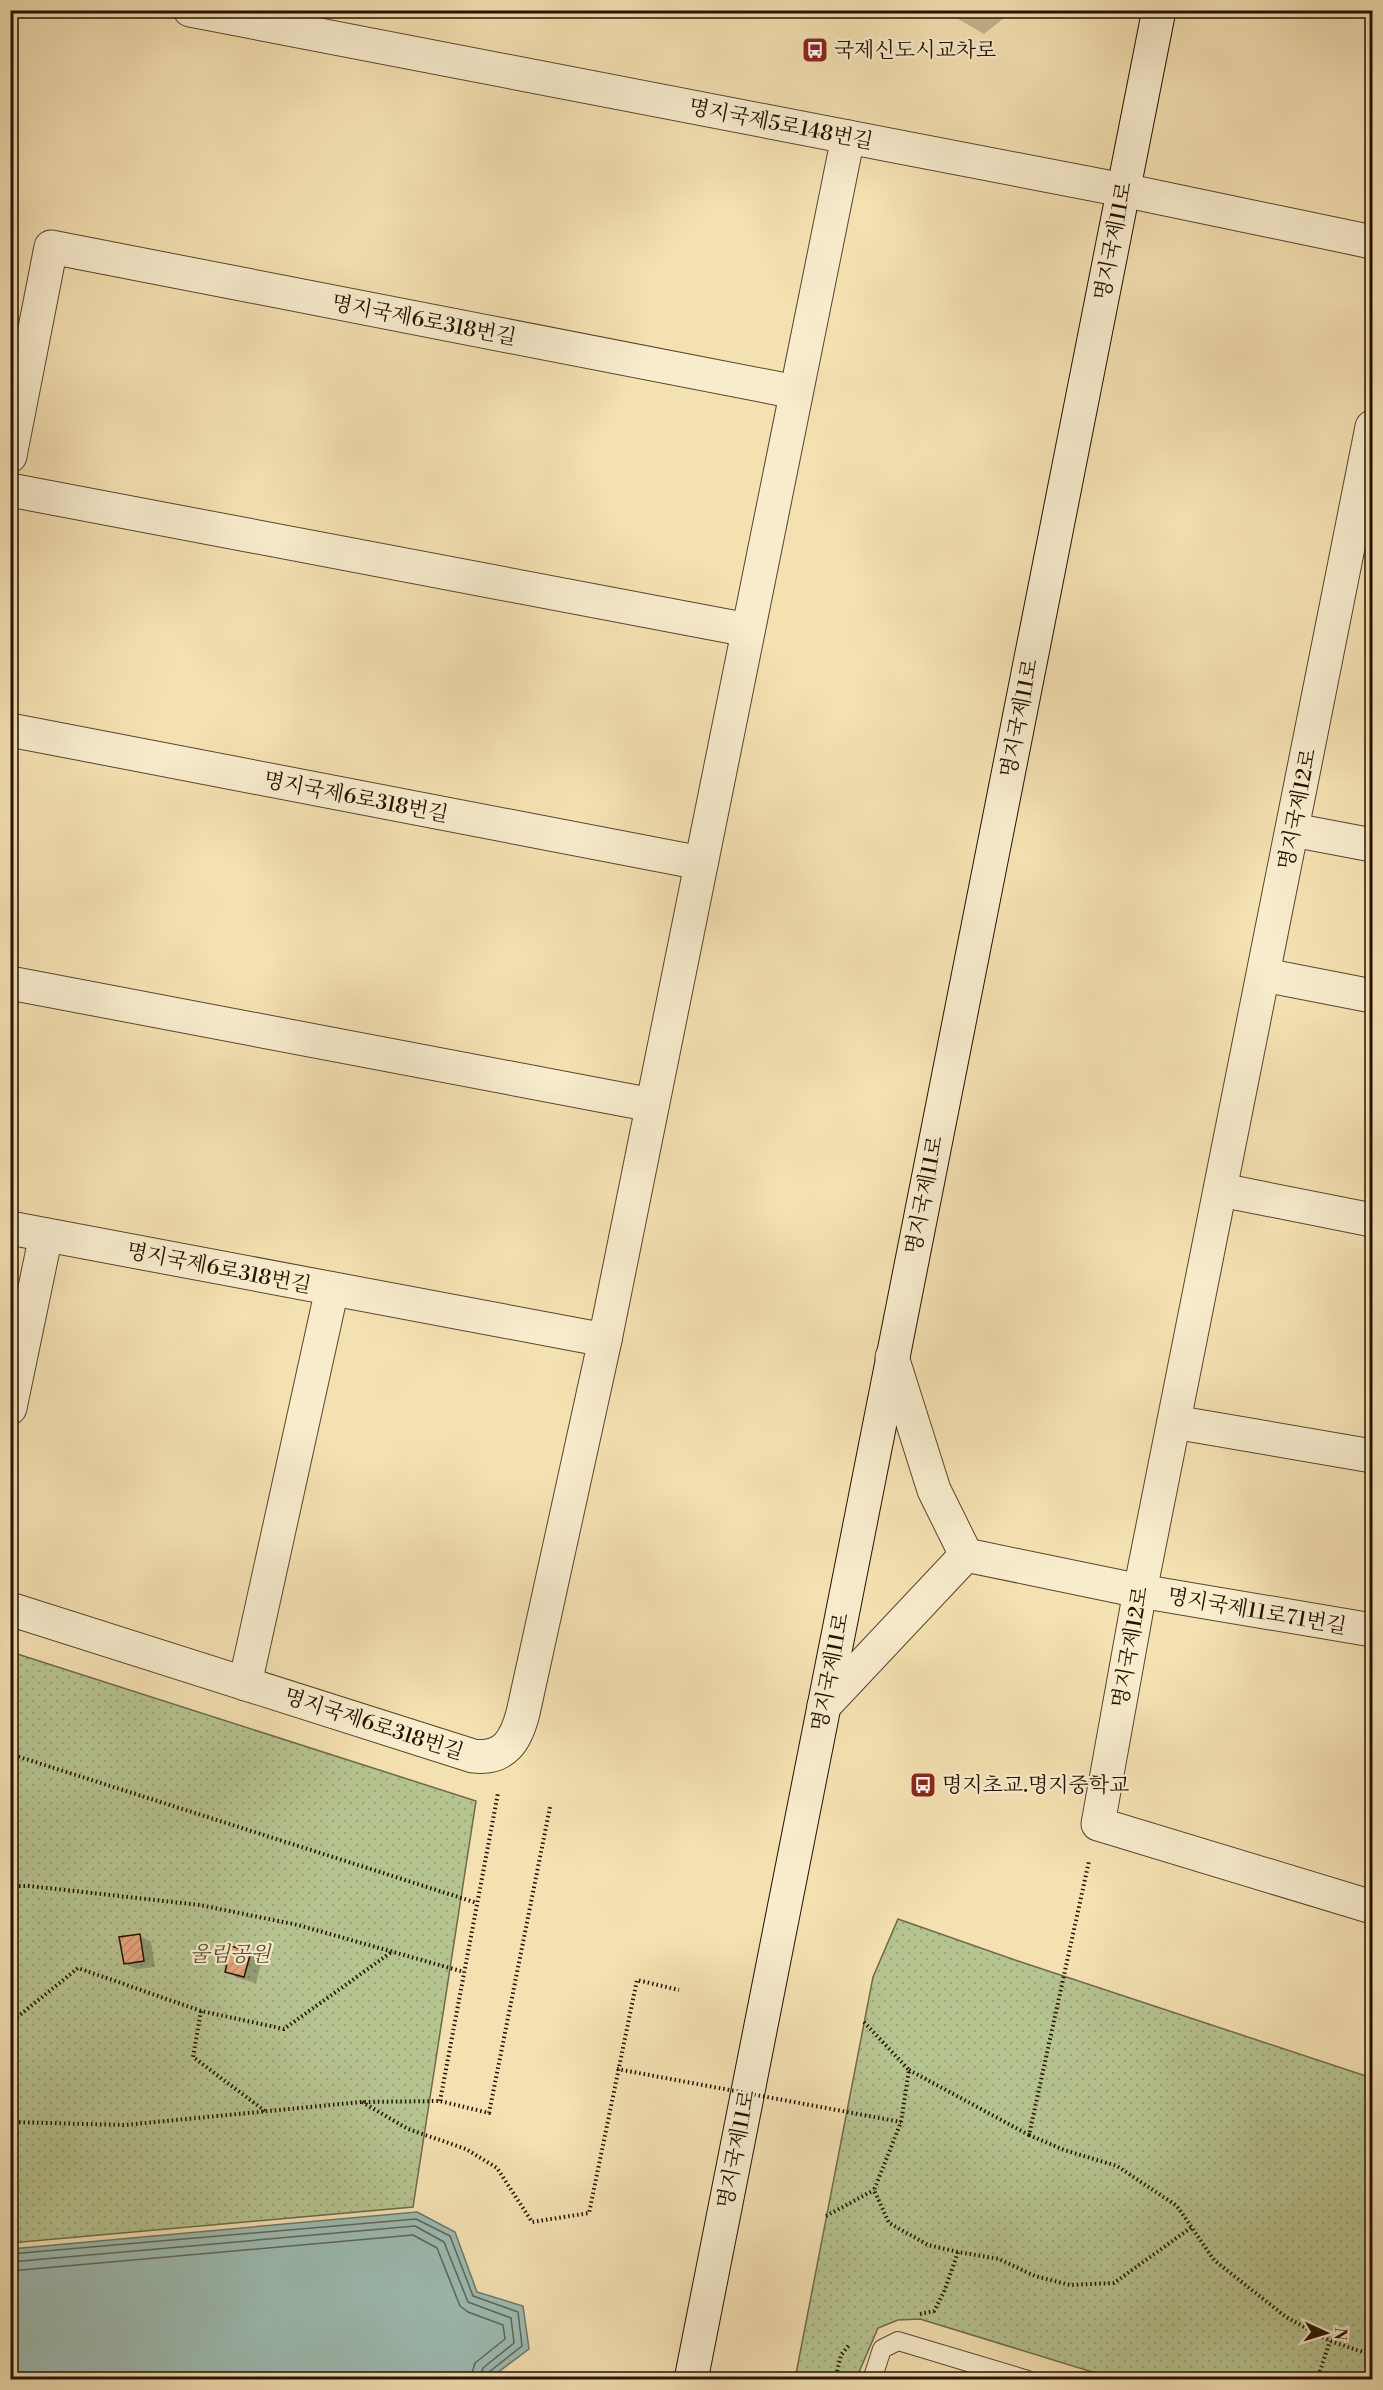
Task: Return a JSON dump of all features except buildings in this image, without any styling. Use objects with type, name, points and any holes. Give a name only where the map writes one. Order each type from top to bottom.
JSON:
[{"type":"street","name":"명지국제5로148번길","points":[[190,10],[1123,190],[1372,242]]},
{"type":"street","name":"명지국제11로","points":[[691,2379],[1159,10]]},
{"type":"street","name":"명지국제6로318번길","points":[[10,1610],[473,1756],[485,1757],[498,1753],[512,1743],[519,1730],[523,1713],[605,1340],[848,137]]},
{"type":"street","name":"명지국제6로318번길","points":[[10,456],[51,248],[796,392]]},
{"type":"street","name":"명지국제12로","points":[[1098,1824],[1140,1591],[1371,439]]},
{"type":"street","points":[[10,490],[748,630]]},
{"type":"street","name":"명지국제6로318번길","points":[[10,730],[701,863]]},
{"type":"street","points":[[1293,830],[1372,845]]},
{"type":"street","points":[[1264,975],[1372,996]]},
{"type":"street","points":[[10,983],[652,1105]]},
{"type":"street","points":[[1221,1190],[1372,1220]]},
{"type":"street","name":"명지국제6로318번길","points":[[10,1228],[605,1340]]},
{"type":"street","points":[[10,1408],[46,1235]]},
{"type":"street","points":[[246,1684],[332,1289]]},
{"type":"street","points":[[824,1706],[966,1555],[934,1490],[892,1356]]},
{"type":"street","points":[[1174,1422],[1372,1456]]},
{"type":"street","name":"명지국제11로71번길","points":[[966,1555],[1140,1591],[1372,1630]]},
{"type":"street","points":[[1098,1824],[1372,1907]]},
{"type":"lane","points":[[872,2379],[882,2349],[898,2341],[1028,2379]]},
{"type":"path","points":[[10,1754],[477,1903]]},
{"type":"path","points":[[440,2101],[499,1790]]},
{"type":"path","points":[[10,2122],[125,2125],[361,2102],[440,2101],[489,2113],[550,1807]]},
{"type":"path","points":[[1029,2134],[1098,1824]]},
{"type":"path","points":[[10,1886],[29,1886],[200,1905],[298,1925],[464,1972]]},
{"type":"path","points":[[10,2023],[78,1968],[201,2011],[284,2028],[393,1951]]},
{"type":"path","points":[[361,2102],[408,2129],[466,2149],[497,2168],[532,2222],[589,2213],[637,1980],[679,1990]]},
{"type":"path","points":[[201,2011],[193,2057],[266,2111]]},
{"type":"path","points":[[864,2022],[909,2070],[1029,2134],[1064,2150],[1117,2166],[1177,2206],[1214,2260],[1286,2317],[1330,2341],[1372,2355]]},
{"type":"path","points":[[617,2069],[901,2122]]},
{"type":"path","points":[[826,2216],[874,2190],[901,2122],[909,2070]]},
{"type":"path","points":[[874,2190],[889,2223],[928,2245],[999,2259],[1035,2276],[1070,2285],[1114,2283],[1192,2227]]},
{"type":"path","points":[[916,2315],[934,2311],[944,2292],[958,2252]]},
{"type":"path","points":[[835,2379],[841,2355],[852,2340]]},
{"type":"path","points":[[1317,2379],[1330,2341]]},
{"type":"green space","name":"울림공원","points":[[11,1652],[476,1801],[413,2207],[11,2243]]},
{"type":"green space","points":[[898,1919],[1372,2078],[1372,2379],[1115,2379],[920,2319],[898,2320],[878,2328],[856,2379],[795,2379],[873,1977]]},
{"type":"water","points":[[417,2212],[455,2232],[477,2292],[523,2306],[529,2349],[489,2379],[11,2379],[11,2249]]},
{"type":"place","name":"국제신도시교차로","points":[[815,50]]},
{"type":"place","name":"명지초교.명지중학교","points":[[923,1785]]}]
